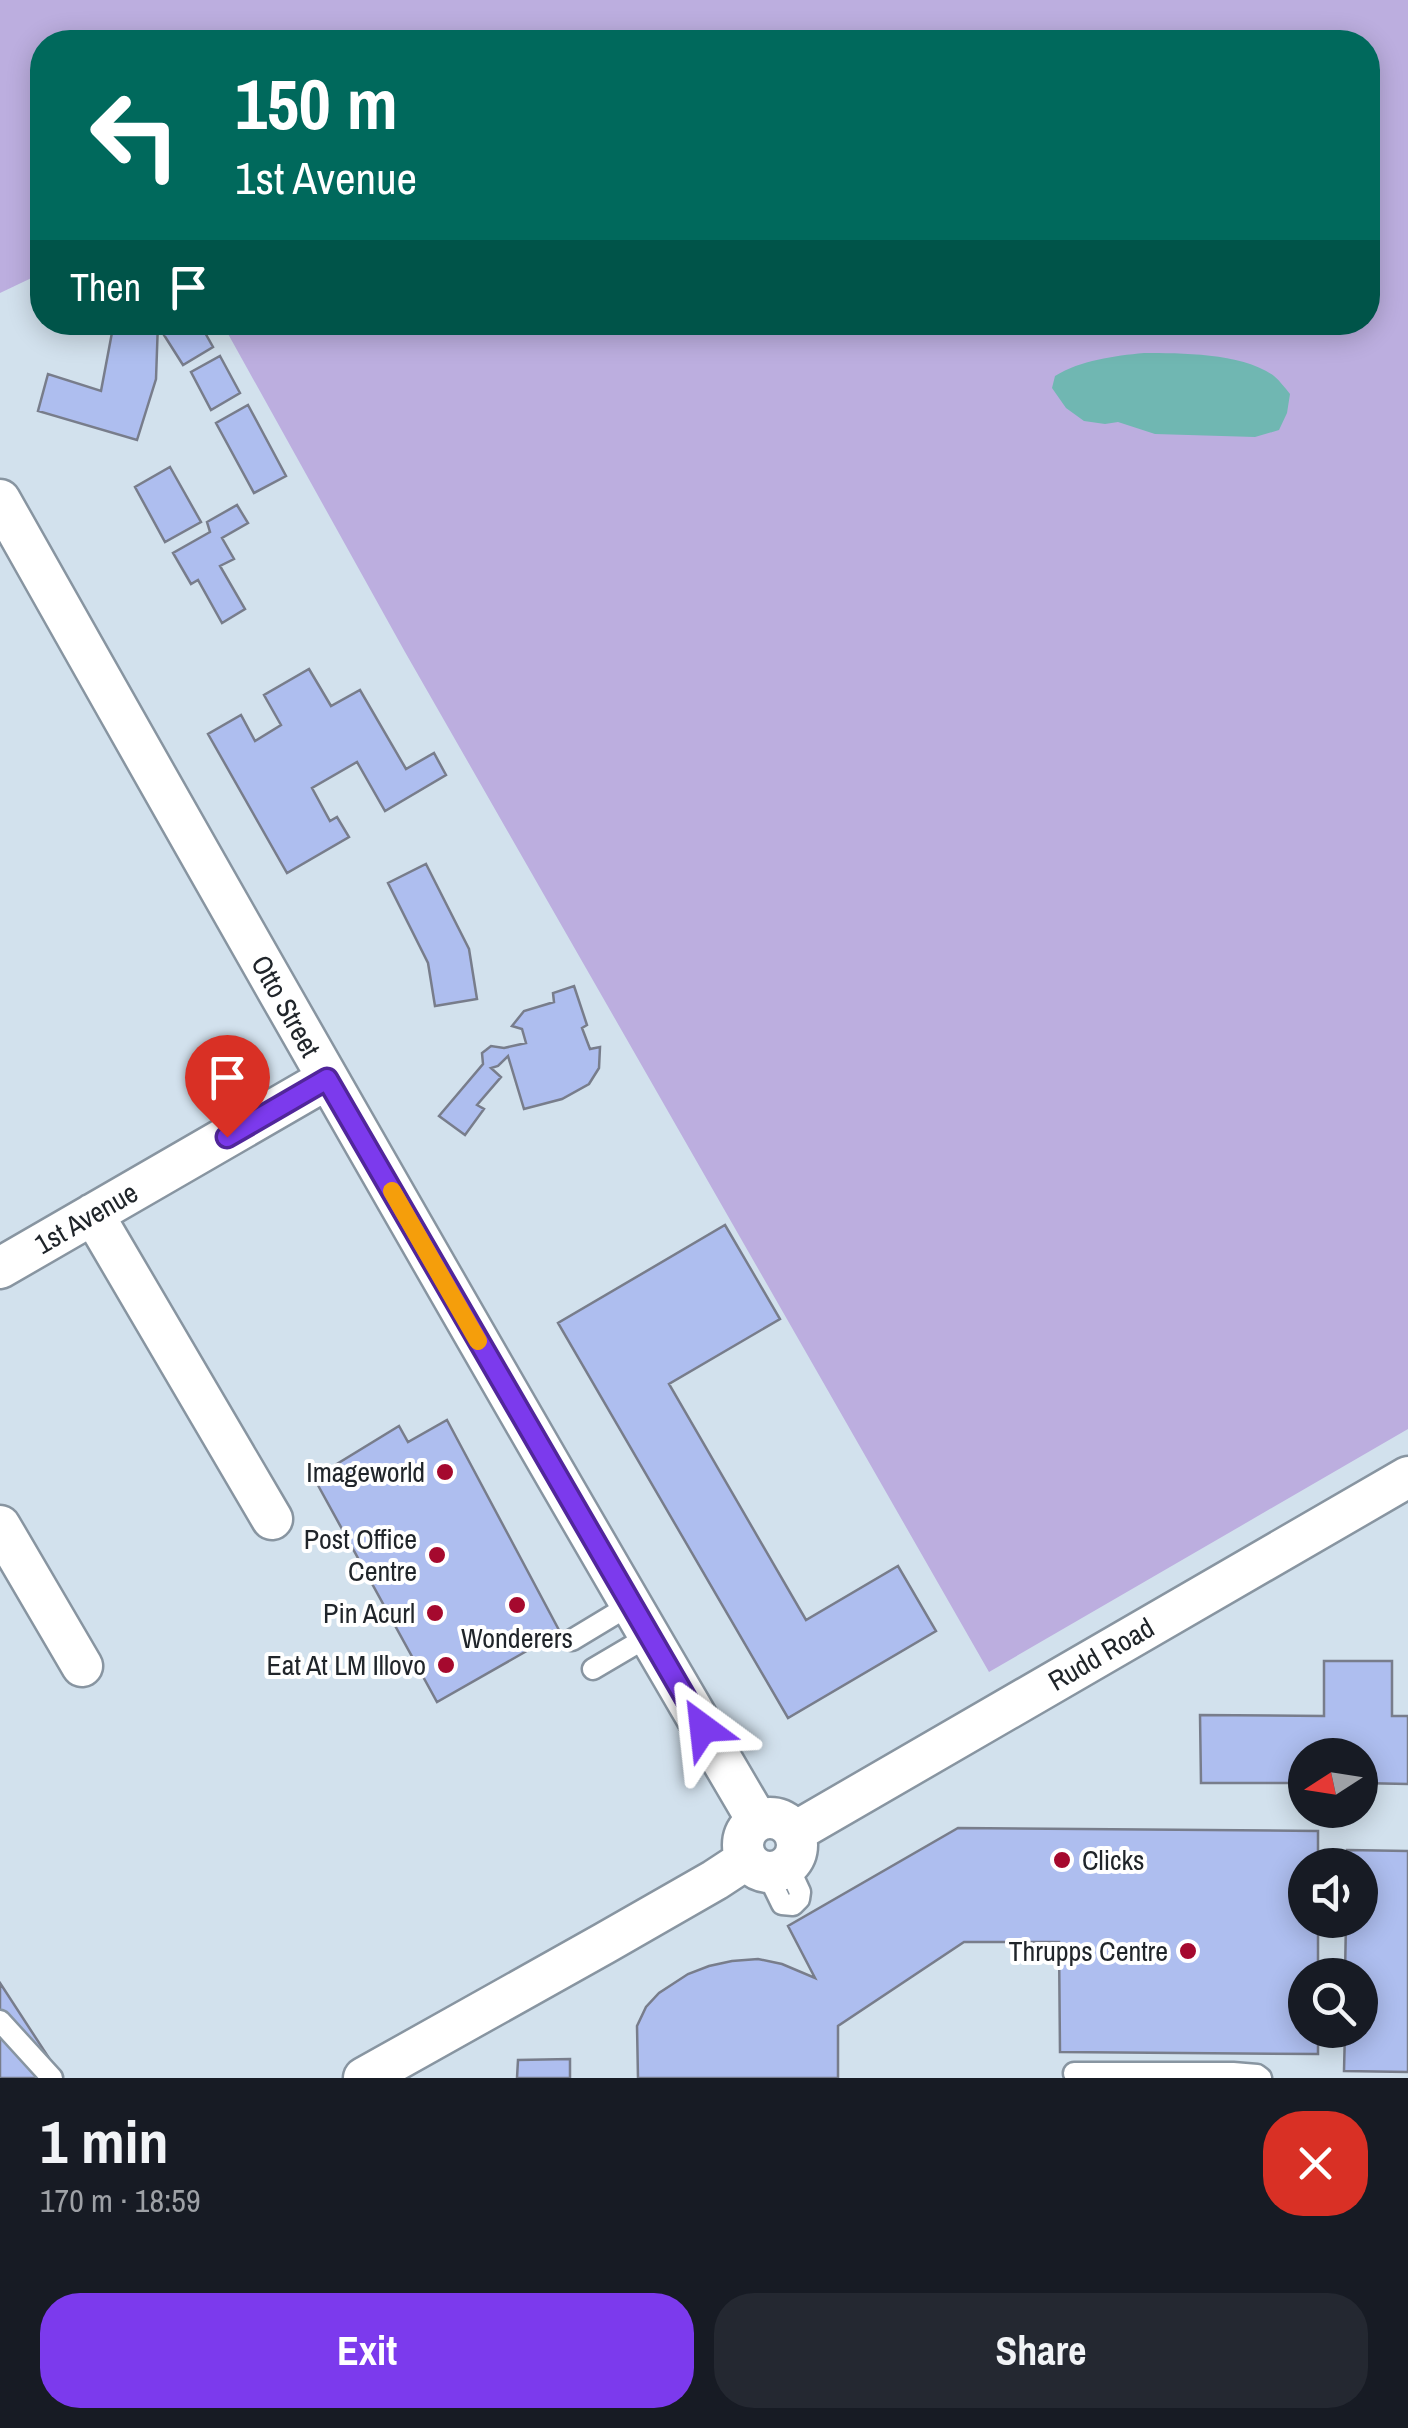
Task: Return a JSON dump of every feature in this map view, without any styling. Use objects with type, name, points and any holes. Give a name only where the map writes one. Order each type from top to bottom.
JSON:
[{"type":"street","name":"Otto Street","points":[[0,500],[770,1850]]},
{"type":"street","name":"1st Avenue","points":[[0,1268],[327,1079]]},
{"type":"street","points":[[93,1214],[272,1519]]},
{"type":"street","name":"Rudd Road","points":[[364,2078],[770,1850],[1408,1477]]},
{"type":"street","points":[[0,1526],[82,1666]]},
{"type":"lane","points":[[572,1640],[640,1621]]},
{"type":"lane","points":[[594,1669],[640,1621]]},
{"type":"lane","points":[[0,2021],[52,2078]]},
{"type":"lane","points":[[1074,2073],[1234,2073],[1261,2078]]},
{"type":"shaded area","points":[[0,0],[1408,0],[1408,1429],[989,1672],[405,652],[229,335],[1380,335],[1380,30],[30,30],[30,279],[0,293]]},
{"type":"shaded area","points":[[1144,353],[1211,356],[1261,368],[1290,394],[1279,430],[1255,437],[1155,434],[1118,422],[1084,421],[1066,408],[1052,388],[1055,376],[1076,366]]},
{"type":"building","points":[[112,335],[158,335],[156,379],[137,440],[38,411],[48,374],[101,391]]},
{"type":"building","points":[[164,335],[206,335],[213,347],[183,365]]},
{"type":"building","points":[[220,356],[240,393],[211,410],[191,372]]},
{"type":"building","points":[[248,405],[286,476],[254,493],[216,423]]},
{"type":"building","points":[[170,467],[201,522],[165,542],[135,487]]},
{"type":"building","points":[[237,505],[248,523],[222,538],[234,559],[220,566],[245,609],[222,623],[198,580],[191,584],[173,553],[210,532],[207,522]]},
{"type":"building","points":[[309,669],[331,706],[360,690],[406,769],[434,753],[446,775],[385,811],[357,762],[312,788],[330,821],[337,817],[349,837],[287,873],[208,734],[241,715],[255,741],[281,725],[264,695]]},
{"type":"building","points":[[426,864],[469,949],[477,999],[435,1006],[428,963],[388,883]]},
{"type":"building","points":[[574,986],[590,1049],[600,1047],[599,1068],[589,1084],[562,1099],[524,1109],[508,1056],[491,1068],[501,1077],[477,1105],[484,1109],[465,1135],[439,1116],[483,1064],[482,1053],[491,1046],[504,1048],[526,1043],[522,1029],[512,1026],[524,1011],[554,1002],[553,993]]},
{"type":"building","points":[[725,1225],[780,1319],[669,1384],[806,1620],[898,1566],[936,1631],[788,1718],[558,1323]]},
{"type":"building","name":"Post Office Centre","points":[[447,1420],[560,1632],[437,1702],[314,1478],[399,1426],[408,1442]]},
{"type":"building","points":[[1324,1661],[1392,1661],[1392,1716],[1408,1716],[1408,1784],[1378,1783],[1378,1738],[1288,1738],[1288,1783],[1201,1783],[1200,1715],[1324,1716]]},
{"type":"building","name":"Thrupps Centre","points":[[958,1828],[1318,1831],[1318,1848],[1288,1848],[1288,1938],[1318,1938],[1318,1958],[1288,1958],[1288,2048],[1318,2048],[1318,2054],[1060,2052],[1059,1942],[964,1942],[838,2026],[838,2078],[638,2078],[637,2026],[646,2007],[688,1974],[732,1961],[758,1959],[815,1978],[788,1926]]},
{"type":"building","points":[[1378,1851],[1408,1851],[1408,2072],[1344,2071],[1345,2048],[1378,2048],[1378,1958],[1345,1958],[1346,1938],[1378,1938]]},
{"type":"building","points":[[0,1983],[62,2078],[0,2078]]},
{"type":"building","points":[[570,2059],[570,2078],[517,2078],[518,2060]]},
{"type":"slow traffic","points":[[392,1191],[478,1341]]},
{"type":"place","name":"Imageworld","points":[[445,1472]]},
{"type":"place","name":"Post Office Centre","points":[[437,1555]]},
{"type":"place","name":"Wonderers","points":[[517,1605]]},
{"type":"place","name":"Pin Acurl","points":[[435,1613]]},
{"type":"place","name":"Eat At LM Illovo","points":[[446,1665]]},
{"type":"place","name":"Clicks","points":[[1062,1860]]},
{"type":"place","name":"Thrupps Centre","points":[[1188,1951]]},
{"type":"route","points":[[227,1137],[327,1079],[703,1728]]}]
